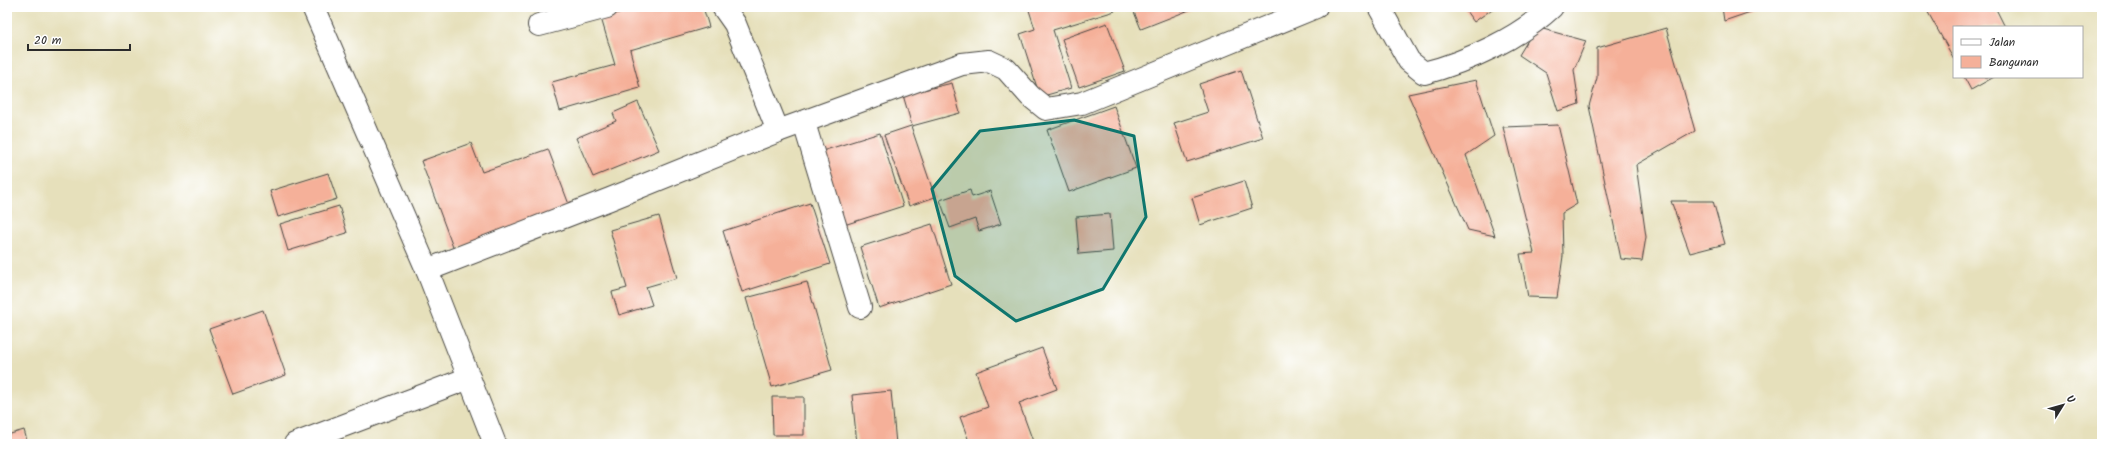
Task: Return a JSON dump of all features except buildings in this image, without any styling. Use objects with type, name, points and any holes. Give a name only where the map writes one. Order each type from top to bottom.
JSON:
[{"type":"street","points":[[313,7],[427,270],[495,444]]},
{"type":"street","points":[[540,25],[608,7]]},
{"type":"street","points":[[723,7],[735,24],[778,132]]},
{"type":"street","points":[[427,270],[778,132],[962,64],[989,61],[1006,69],[1030,96],[1046,109],[1082,103],[1316,7]]},
{"type":"street","points":[[1379,7],[1409,61],[1424,72],[1448,67],[1511,37],[1537,21],[1552,7]]},
{"type":"street","points":[[804,123],[860,307]]},
{"type":"street","points":[[295,444],[469,378]]},
{"type":"highlighted area","points":[[1074,120],[1134,136],[1146,217],[1103,289],[1016,321],[955,276],[932,189],[980,131]]}]
